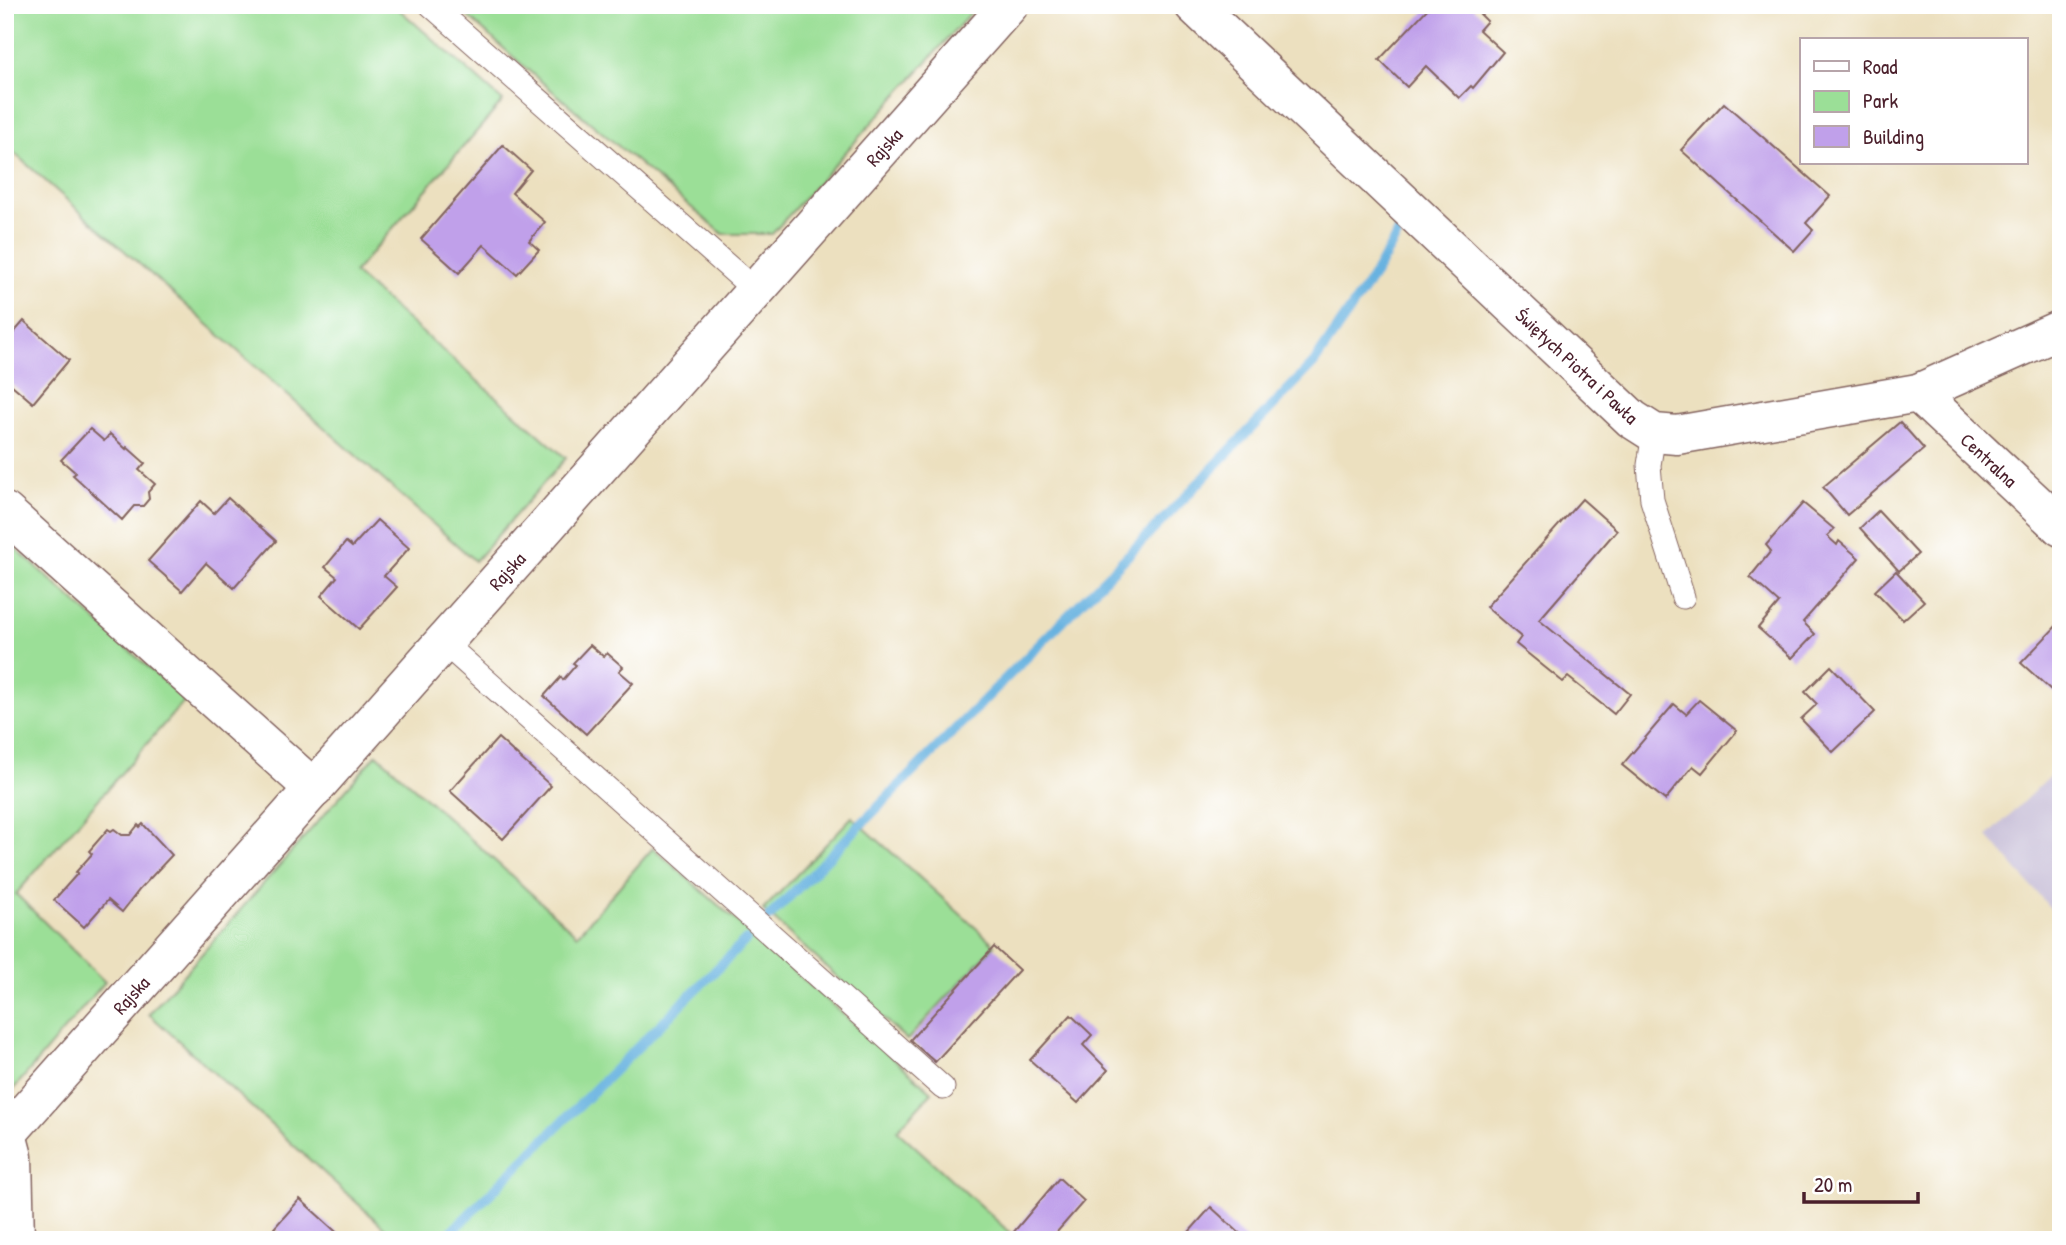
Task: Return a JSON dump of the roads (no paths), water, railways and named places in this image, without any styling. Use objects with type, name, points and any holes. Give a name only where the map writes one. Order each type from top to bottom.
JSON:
[{"type":"street","name":"Rajska","points":[[6,1135],[1009,5]]},
{"type":"street","name":"Świętych Piotra i Pawła","points":[[1194,5],[1632,419],[1654,433],[1677,435],[1918,393],[2061,329]]},
{"type":"street","name":"Centralna","points":[[1918,393],[2061,527]]},
{"type":"street","points":[[5,512],[314,789]]},
{"type":"street","points":[[6,1135],[13,1157],[15,1240]]},
{"type":"lane","points":[[432,5],[756,291]]},
{"type":"lane","points":[[1654,433],[1649,465],[1652,499],[1683,597]]},
{"type":"lane","points":[[443,642],[943,1088]]},
{"type":"waterway","points":[[769,917],[1164,519],[1314,363],[1372,278],[1402,227]]},
{"type":"waterway","points":[[443,1240],[746,940]]}]
